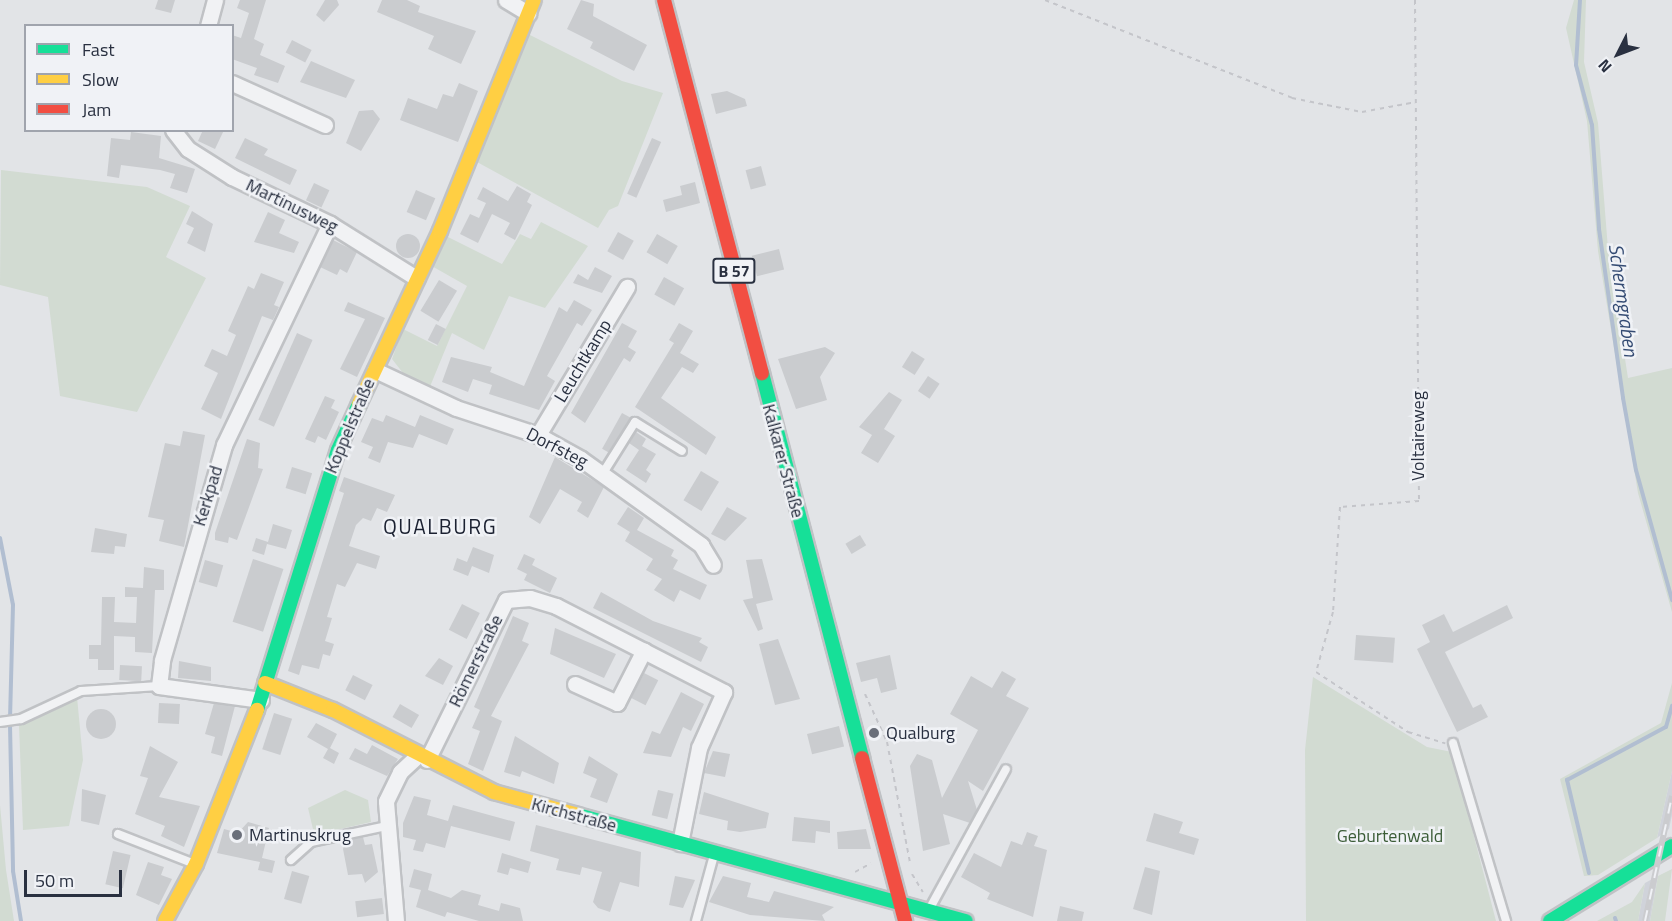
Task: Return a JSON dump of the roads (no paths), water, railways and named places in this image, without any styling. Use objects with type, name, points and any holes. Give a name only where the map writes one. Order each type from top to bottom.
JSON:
[{"type":"street","points":[[209,24],[215,0]]},
{"type":"street","points":[[506,0],[531,6]]},
{"type":"street","name":"Kalkarer Straße","points":[[664,0],[905,921]]},
{"type":"street","name":"Koppelstraße","points":[[165,921],[196,864],[261,700],[322,495],[375,370],[485,127],[531,6]]},
{"type":"street","points":[[234,84],[325,125]]},
{"type":"street","name":"Martinusweg","points":[[175,132],[188,149],[232,177],[330,224],[416,278]]},
{"type":"street","name":"Kerkpad","points":[[159,686],[204,502],[224,445],[330,224]]},
{"type":"street","name":"Leuchtkamp","points":[[538,435],[627,287]]},
{"type":"street","name":"Dorfsteg","points":[[375,370],[456,408],[538,435],[603,473],[701,545],[713,566]]},
{"type":"street","name":"Römerstraße","points":[[422,757],[506,600],[530,598],[556,606],[724,692],[699,748],[680,843]]},
{"type":"street","points":[[575,684],[617,703],[644,650]]},
{"type":"street","name":"Kirchstraße","points":[[265,683],[333,710],[494,792],[900,901],[966,921]]},
{"type":"street","points":[[159,686],[261,700]]},
{"type":"street","points":[[399,920],[387,826],[391,786],[422,757]]},
{"type":"street","points":[[1550,921],[1672,846]]},
{"type":"lane","points":[[603,473],[635,422],[682,451]]},
{"type":"lane","points":[[0,722],[21,719],[81,691],[159,686]]},
{"type":"lane","points":[[1454,743],[1506,921]]},
{"type":"lane","points":[[928,909],[1006,769]]},
{"type":"lane","points":[[291,860],[311,842],[387,826]]},
{"type":"lane","points":[[118,834],[196,864]]},
{"type":"lane","points":[[696,921],[716,851]]},
{"type":"waterway","name":"Schermgraben","points":[[1580,0],[1576,65],[1592,125],[1599,229],[1623,398],[1636,470],[1672,600]]},
{"type":"waterway","points":[[0,538],[13,605],[10,718]]},
{"type":"waterway","name":"Schermgraben","points":[[1589,873],[1567,780],[1666,727],[1672,706]]},
{"type":"waterway","points":[[10,725],[13,871],[21,921]]},
{"type":"railway","points":[[1645,921],[1672,796]]},
{"type":"place","name":"Qualburg","points":[[874,733]]},
{"type":"place","name":"Martinuskrug","points":[[237,835]]},
{"type":"district","name":"QUALBURG","points":[[440,526]]},
{"type":"park label","name":"Geburtenwald","points":[[1390,836]]}]
